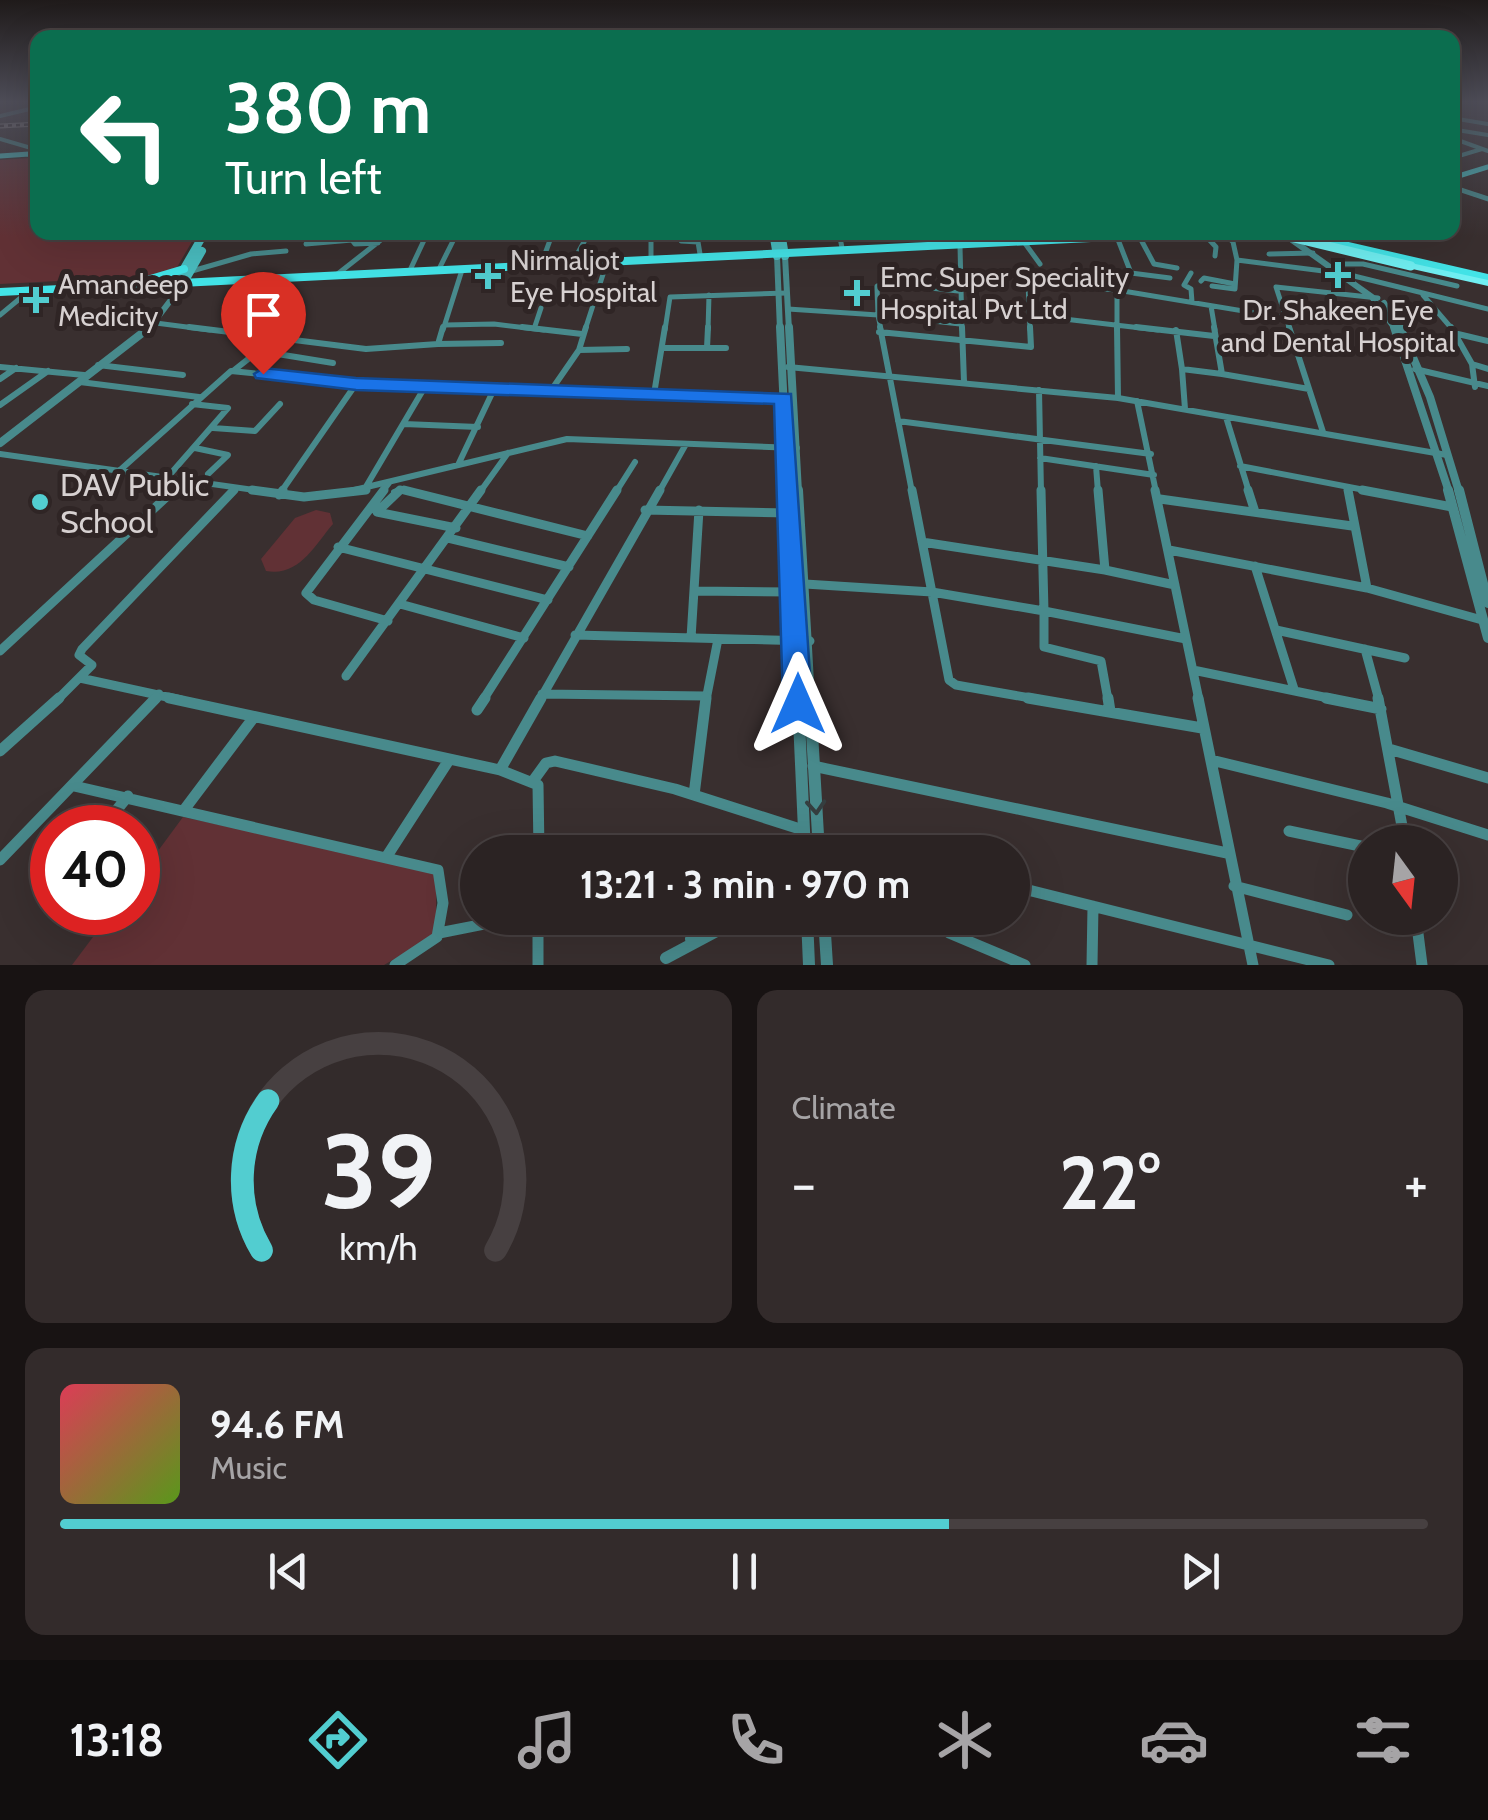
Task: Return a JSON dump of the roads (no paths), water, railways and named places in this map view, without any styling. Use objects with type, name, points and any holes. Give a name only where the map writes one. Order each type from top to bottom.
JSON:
[{"type":"highway","points":[[1301,240],[1488,282]]},
{"type":"highway","points":[[1311,240],[1412,265]]},
{"type":"main road","points":[[0,155],[30,154]]},
{"type":"main road","points":[[0,155],[30,154]]},
{"type":"main road","points":[[1460,175],[1488,166]]},
{"type":"main road","points":[[183,278],[204,240]]},
{"type":"main road","points":[[779,240],[781,253]]},
{"type":"main road","points":[[337,274],[993,240]]},
{"type":"main road","points":[[0,290],[183,278],[462,270],[1070,240]]},
{"type":"main road","points":[[1311,240],[1458,283],[1488,282]]},
{"type":"main road","points":[[1314,240],[1488,282]]},
{"type":"main road","points":[[0,290],[183,278]]},
{"type":"street","points":[[1460,156],[1486,149]]},
{"type":"street","points":[[1460,192],[1488,201]]},
{"type":"street","points":[[337,274],[381,240]]},
{"type":"street","points":[[412,268],[424,240]]},
{"type":"street","points":[[440,266],[453,240]]},
{"type":"street","points":[[542,262],[551,240]]},
{"type":"street","points":[[574,260],[585,240]]},
{"type":"street","points":[[651,240],[651,256]]},
{"type":"street","points":[[681,240],[698,242],[700,254]]},
{"type":"street","points":[[840,240],[842,248]]},
{"type":"street","points":[[1118,240],[1131,272],[1170,278]]},
{"type":"street","points":[[1141,240],[1154,264],[1177,268]]},
{"type":"street","points":[[1209,240],[1216,248],[1215,256]]},
{"type":"street","points":[[1212,286],[1235,289],[1237,260],[1231,240]]},
{"type":"street","points":[[1301,240],[1313,254],[1347,274]]},
{"type":"street","points":[[1302,240],[1375,298],[1387,313],[1415,371],[1486,581],[1488,603]]},
{"type":"street","points":[[306,244],[378,242]]},
{"type":"street","points":[[1024,242],[1040,264]]},
{"type":"street","points":[[960,246],[958,291],[964,382]]},
{"type":"street","points":[[0,440],[151,323],[183,278],[251,254],[286,251]]},
{"type":"street","points":[[781,253],[792,448],[810,642],[819,835]]},
{"type":"street","points":[[1268,254],[1313,254]]},
{"type":"street","points":[[1237,260],[1347,274],[1488,309]]},
{"type":"street","points":[[552,389],[579,350],[607,262]]},
{"type":"street","points":[[1334,264],[1363,264],[1458,283],[1454,300]]},
{"type":"street","points":[[1281,268],[1289,288]]},
{"type":"street","points":[[438,344],[462,270]]},
{"type":"street","points":[[1191,273],[1184,285],[1191,289],[1192,302]]},
{"type":"street","points":[[1201,281],[1204,278],[1235,284]]},
{"type":"street","points":[[879,332],[1031,347],[1029,282],[1117,290],[1284,318]]},
{"type":"street","points":[[958,291],[878,284],[879,332],[946,675],[952,683],[1202,728]]},
{"type":"street","points":[[1323,432],[1276,288],[1375,298]]},
{"type":"street","points":[[1117,290],[1118,398]]},
{"type":"street","points":[[0,316],[29,291]]},
{"type":"street","points":[[654,394],[669,298],[783,293]]},
{"type":"street","points":[[783,293],[788,309],[784,398],[792,448],[789,512],[804,835]]},
{"type":"street","points":[[1422,293],[1457,334],[1472,364],[1476,385]]},
{"type":"street","points":[[706,348],[708,295]]},
{"type":"street","points":[[1211,306],[1222,374]]},
{"type":"street","points":[[534,329],[541,308]]},
{"type":"street","points":[[788,309],[960,324]]},
{"type":"street","points":[[1030,315],[1214,336]]},
{"type":"street","points":[[151,323],[374,349],[501,343]]},
{"type":"street","points":[[445,326],[487,324],[582,334]]},
{"type":"street","points":[[1176,330],[1185,409]]},
{"type":"street","points":[[1457,334],[1488,341]]},
{"type":"street","points":[[119,472],[200,397],[277,336]]},
{"type":"street","points":[[324,382],[342,345]]},
{"type":"street","points":[[662,348],[726,348]]},
{"type":"street","points":[[579,350],[627,350]]},
{"type":"street","points":[[259,351],[333,363]]},
{"type":"street","points":[[1472,364],[1488,369]]},
{"type":"street","points":[[100,365],[182,374]]},
{"type":"street","points":[[0,366],[48,370],[200,397]]},
{"type":"street","points":[[0,379],[16,368]]},
{"type":"street","points":[[788,368],[1118,398],[1442,454]]},
{"type":"street","points":[[1182,369],[1309,388]]},
{"type":"street","points":[[0,404],[48,370]]},
{"type":"street","points":[[232,371],[356,384],[784,398]]},
{"type":"street","points":[[1415,371],[1488,388]]},
{"type":"street","points":[[278,495],[356,384]]},
{"type":"street","points":[[364,490],[426,385]]},
{"type":"street","points":[[458,465],[495,388]]},
{"type":"street","points":[[1039,390],[1044,647],[1102,660],[1110,711]]},
{"type":"street","points":[[1137,401],[1151,454],[1202,728],[1253,965]]},
{"type":"street","points":[[166,479],[227,407],[192,404]]},
{"type":"street","points":[[213,428],[257,430],[280,404]]},
{"type":"street","points":[[1226,417],[1255,512]]},
{"type":"street","points":[[898,421],[1151,454]]},
{"type":"street","points":[[404,424],[478,427]]},
{"type":"street","points":[[0,454],[234,490],[322,496],[364,490],[567,439],[792,448]]},
{"type":"street","points":[[500,770],[686,444]]},
{"type":"street","points":[[194,448],[228,454],[208,474]]},
{"type":"street","points":[[346,676],[509,452]]},
{"type":"street","points":[[1442,454],[1452,507],[1488,638]]},
{"type":"street","points":[[1040,458],[1154,475]]},
{"type":"street","points":[[477,710],[635,462]]},
{"type":"street","points":[[1096,466],[1106,570]]},
{"type":"street","points":[[1240,466],[1452,507]]},
{"type":"street","points":[[0,651],[182,482]]},
{"type":"street","points":[[372,511],[389,483]]},
{"type":"street","points":[[1347,487],[1367,588]]},
{"type":"street","points":[[388,620],[306,595],[338,547],[395,491],[402,489],[588,536]]},
{"type":"street","points":[[0,751],[92,666],[79,655],[82,649],[234,490]]},
{"type":"street","points":[[1160,499],[1352,526]]},
{"type":"street","points":[[645,510],[789,512]]},
{"type":"street","points":[[691,638],[700,510]]},
{"type":"street","points":[[372,511],[456,528]]},
{"type":"street","points":[[448,538],[568,567]]},
{"type":"street","points":[[922,542],[1106,570],[1175,585]]},
{"type":"street","points":[[338,547],[548,600]]},
{"type":"street","points":[[1169,550],[1367,588],[1482,620]]},
{"type":"street","points":[[1255,566],[1294,689]]},
{"type":"street","points":[[1472,577],[1486,581]]},
{"type":"street","points":[[805,584],[932,592],[1186,639]]},
{"type":"street","points":[[694,591],[793,592]]},
{"type":"street","points":[[400,604],[524,638]]},
{"type":"street","points":[[1276,630],[1405,658]]},
{"type":"street","points":[[574,635],[810,642]]},
{"type":"street","points":[[694,795],[706,696],[718,639]]},
{"type":"street","points":[[1365,650],[1381,708],[1403,825]]},
{"type":"street","points":[[1193,670],[1381,708]]},
{"type":"street","points":[[80,678],[500,770],[533,781],[539,788],[539,835]]},
{"type":"street","points":[[0,860],[159,694]]},
{"type":"street","points":[[542,694],[706,696]]},
{"type":"street","points":[[184,810],[254,717]]},
{"type":"street","points":[[1389,749],[1488,778]]},
{"type":"street","points":[[387,856],[448,760]]},
{"type":"street","points":[[1211,760],[1488,834]]},
{"type":"street","points":[[533,781],[546,763],[555,761],[694,795],[804,830]]},
{"type":"street","points":[[814,766],[1227,853]]},
{"type":"street","points":[[74,786],[387,856],[441,873],[439,933],[434,941],[395,965]]},
{"type":"street","points":[[121,805],[128,796]]},
{"type":"street","points":[[1289,830],[1348,843]]},
{"type":"street","points":[[1234,886],[1347,914]]},
{"type":"street","points":[[1030,890],[1329,965]]},
{"type":"street","points":[[1092,965],[1093,906]]},
{"type":"street","points":[[439,933],[460,929]]},
{"type":"street","points":[[538,935],[538,965]]},
{"type":"street","points":[[662,962],[699,935]]},
{"type":"street","points":[[662,962],[710,935]]},
{"type":"street","points":[[809,935],[810,965]]},
{"type":"street","points":[[825,935],[827,965]]},
{"type":"street","points":[[952,935],[1024,965]]},
{"type":"street","points":[[1418,935],[1422,965]]},
{"type":"place","name":"Dr. Shakeen Eye and Dental Hospital","points":[[1338,275]]},
{"type":"place","name":"Nirmaljot Eye Hospital","points":[[488,276]]},
{"type":"place","name":"Emc Super Speciality Hospital Pvt Ltd","points":[[857,293]]},
{"type":"place","name":"Amandeep Medicity","points":[[36,300]]},
{"type":"place","name":"DAV Public School","points":[[40,502]]}]
